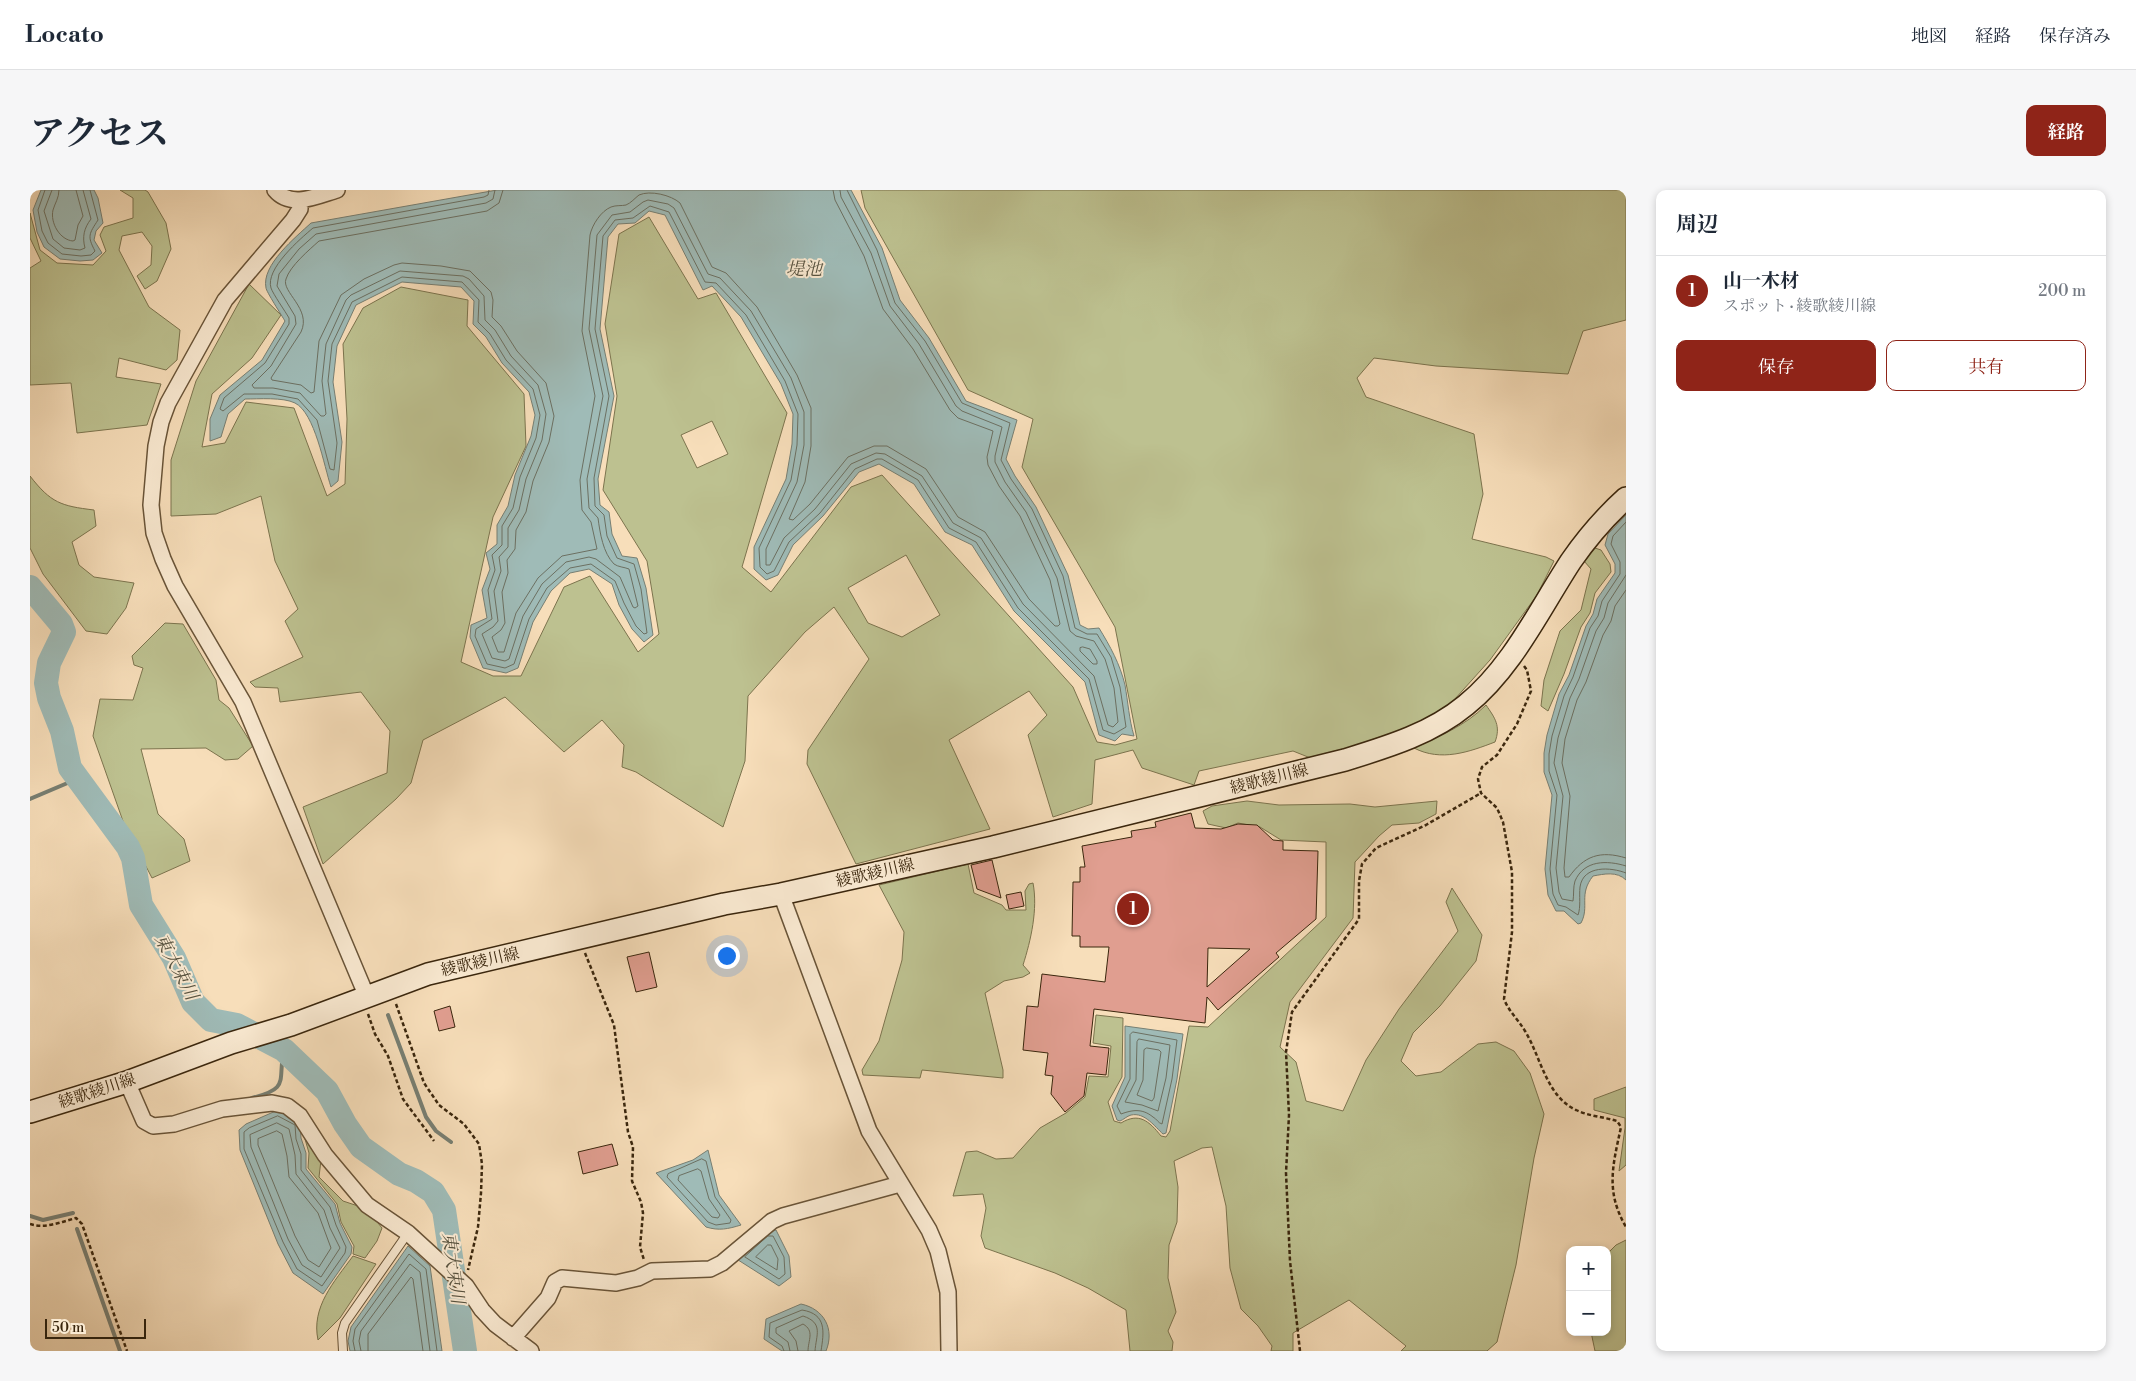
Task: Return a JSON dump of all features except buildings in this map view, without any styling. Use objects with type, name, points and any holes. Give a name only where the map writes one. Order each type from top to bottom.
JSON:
[{"type":"main road","name":"綾歌綾川線","points":[[30,1112],[127,1082],[230,1043],[291,1025],[428,974],[724,904],[781,894],[993,847],[1345,760],[1382,748],[1433,728],[1467,705],[1513,653],[1572,561],[1591,535],[1626,498]]},
{"type":"street","points":[[275,190],[284,198],[300,201],[336,190]]},
{"type":"street","points":[[300,201],[300,209],[293,220],[225,300],[168,403],[161,422],[156,446],[151,505],[154,533],[163,559],[176,586],[243,702],[365,998]]},
{"type":"street","points":[[781,894],[869,1131],[929,1230],[942,1265],[948,1292],[949,1351]]},
{"type":"street","points":[[127,1082],[144,1121],[153,1126],[174,1124],[222,1109],[272,1103],[287,1106],[300,1116],[325,1155],[367,1205],[408,1233],[464,1284],[488,1317],[531,1351]]},
{"type":"street","points":[[513,1338],[548,1298],[555,1282],[562,1278],[616,1283],[638,1278],[652,1271],[710,1269],[722,1262],[772,1221],[783,1216],[900,1184]]},
{"type":"lane","points":[[343,1351],[342,1333],[344,1323],[408,1233]]},
{"type":"path","points":[[1513,653],[1527,670],[1531,691],[1517,724],[1498,755],[1482,767],[1478,779],[1481,793],[1496,808],[1503,822],[1512,872],[1512,932],[1504,999],[1508,1008],[1525,1031],[1543,1071],[1562,1101],[1577,1111],[1617,1121],[1621,1127],[1611,1177],[1617,1212],[1626,1226]]},
{"type":"path","points":[[1300,1351],[1290,1261],[1286,1174],[1288,1115],[1286,1052],[1292,1012],[1358,919],[1359,881],[1362,864],[1376,848],[1426,825],[1481,793]]},
{"type":"path","points":[[579,938],[614,1025],[628,1132],[633,1147],[632,1181],[641,1202],[643,1213],[640,1247],[642,1255],[652,1271]]},
{"type":"path","points":[[390,988],[424,1083],[439,1104],[464,1124],[478,1144],[482,1164],[478,1227],[464,1284]]},
{"type":"path","points":[[365,998],[375,1034],[392,1065],[403,1099],[434,1141]]},
{"type":"path","points":[[30,1224],[47,1226],[76,1218],[82,1224],[127,1351]]},
{"type":"green space","points":[[120,190],[145,190],[148,192],[166,223],[171,249],[157,281],[145,289],[137,276],[151,265],[152,246],[142,232],[122,236],[119,250],[149,307],[180,330],[177,360],[166,370],[119,358],[116,377],[161,384],[147,425],[77,433],[71,383],[30,385],[30,268],[41,261],[30,238],[30,213],[40,250],[57,263],[93,265],[106,251],[100,235],[104,227],[133,218],[133,198]]},
{"type":"green space","points":[[861,190],[1626,190],[1626,320],[1583,331],[1568,374],[1436,366],[1374,358],[1357,378],[1366,397],[1474,434],[1483,494],[1472,539],[1546,557],[1554,561],[1537,595],[1490,660],[1445,710],[1414,729],[1313,759],[1293,751],[1199,771],[1194,785],[1142,768],[1133,750],[1095,760],[1092,804],[1053,817],[1028,735],[1047,715],[1029,691],[949,740],[990,829],[856,864],[807,764],[808,750],[869,659],[834,607],[805,632],[748,696],[745,761],[723,827],[636,772],[622,767],[624,745],[602,720],[564,752],[505,697],[423,740],[411,783],[396,799],[323,864],[303,807],[387,773],[390,731],[361,692],[280,702],[278,688],[255,687],[250,682],[303,657],[285,621],[298,609],[275,561],[261,496],[216,514],[171,516],[171,460],[196,381],[249,284],[281,315],[252,358],[212,394],[202,447],[225,443],[246,402],[294,408],[327,496],[345,484],[347,419],[343,344],[363,308],[401,287],[468,300],[467,326],[524,394],[526,446],[493,517],[461,662],[493,676],[521,676],[564,587],[590,576],[638,652],[659,634],[647,561],[603,490],[617,396],[605,324],[619,234],[649,217],[698,299],[716,293],[787,413],[742,567],[771,592],[851,487],[882,475],[1073,687],[1097,742],[1115,745],[1137,739],[1115,627],[1022,467],[1033,419],[968,390],[865,208]],"holes":[[[712,421],[728,454],[697,468],[681,435]],[[906,555],[940,615],[902,637],[868,623],[848,588]]]},
{"type":"green space","points":[[30,476],[44,492],[58,502],[73,507],[94,510],[96,526],[72,542],[79,565],[94,577],[134,583],[126,608],[107,634],[86,631],[43,574],[30,548]]},
{"type":"green space","points":[[1592,547],[1601,550],[1610,564],[1611,572],[1595,593],[1590,613],[1581,627],[1548,711],[1541,706],[1544,680],[1560,631],[1581,610],[1591,569],[1584,561]]},
{"type":"green space","points":[[165,623],[183,624],[216,680],[219,700],[229,708],[253,746],[238,759],[225,760],[206,748],[141,749],[158,814],[184,839],[190,861],[152,878],[124,824],[93,736],[100,699],[133,700],[143,668],[134,665],[132,656]]},
{"type":"green space","points":[[1486,705],[1496,722],[1497,736],[1495,742],[1465,752],[1445,755],[1424,752],[1414,748],[1461,725]]},
{"type":"green space","points":[[1247,801],[1279,805],[1350,804],[1375,807],[1437,801],[1436,814],[1419,823],[1392,825],[1355,862],[1353,918],[1290,1002],[1280,1047],[1296,1062],[1306,1101],[1343,1111],[1366,1060],[1399,1009],[1458,931],[1446,902],[1452,888],[1482,935],[1476,961],[1440,1006],[1413,1033],[1401,1061],[1416,1076],[1441,1072],[1478,1044],[1496,1042],[1514,1051],[1530,1073],[1544,1114],[1534,1158],[1516,1265],[1497,1342],[1487,1351],[1401,1351],[1406,1346],[1349,1300],[1293,1333],[1293,1351],[1271,1351],[1272,1346],[1258,1326],[1241,1309],[1230,1268],[1226,1206],[1212,1147],[1202,1148],[1174,1161],[1178,1187],[1177,1222],[1169,1245],[1168,1278],[1176,1312],[1168,1331],[1173,1342],[1172,1351],[1130,1351],[1126,1310],[1088,1288],[1055,1273],[985,1248],[981,1236],[986,1208],[983,1194],[953,1196],[966,1152],[977,1151],[996,1159],[1013,1158],[1040,1128],[1066,1113],[1085,1097],[1089,1076],[1108,1077],[1111,1046],[1093,1043],[1096,1015],[1123,1018],[1122,1077],[1108,1102],[1114,1121],[1121,1123],[1138,1118],[1148,1122],[1161,1136],[1166,1137],[1170,1131],[1189,1026],[1208,1027],[1326,917],[1326,842],[1281,840],[1260,827],[1238,823],[1226,828],[1208,824],[1203,811],[1212,806]]},
{"type":"green space","points":[[968,864],[974,893],[1002,905],[1006,910],[1026,910],[1025,891],[1029,884],[1033,883],[1035,903],[1033,924],[1023,965],[1030,973],[1023,977],[1004,981],[985,993],[1003,1070],[1003,1078],[922,1070],[920,1078],[863,1075],[862,1070],[879,1041],[902,960],[904,932],[879,885]]},
{"type":"green space","points":[[1626,1087],[1626,1165],[1619,1171],[1625,1118],[1594,1110],[1594,1099]]},
{"type":"green space","points":[[305,1139],[310,1139],[321,1160],[319,1177],[343,1201],[361,1207],[370,1213],[382,1228],[377,1241],[365,1258],[353,1254],[354,1246],[341,1222],[337,1204],[308,1168],[309,1153]]},
{"type":"green space","points":[[1626,1240],[1626,1351],[1595,1351],[1592,1336],[1611,1336],[1611,1250]]},
{"type":"green space","points":[[353,1256],[376,1264],[340,1318],[318,1340],[317,1328],[321,1306],[332,1285]]},
{"type":"water","points":[[41,190],[94,190],[98,198],[103,223],[96,231],[94,240],[102,253],[93,260],[60,259],[44,247],[37,232],[33,210]]},
{"type":"water","name":"堤池","points":[[497,190],[851,190],[882,248],[900,300],[929,338],[966,401],[1017,420],[1006,459],[1036,507],[1068,575],[1080,625],[1088,629],[1099,628],[1114,655],[1125,685],[1134,736],[1122,734],[1115,741],[1099,735],[1085,682],[1014,611],[972,545],[945,532],[914,484],[879,464],[859,472],[823,516],[793,545],[778,575],[766,580],[754,569],[754,547],[786,479],[792,444],[793,414],[781,384],[741,317],[712,286],[703,290],[665,215],[649,211],[635,223],[618,224],[608,237],[600,329],[614,396],[598,479],[600,505],[609,512],[612,534],[622,556],[637,558],[646,588],[653,635],[644,642],[632,629],[619,605],[612,584],[589,569],[570,573],[551,591],[533,622],[518,668],[506,673],[483,668],[470,637],[471,625],[487,618],[482,590],[490,569],[486,553],[497,544],[497,525],[508,506],[515,475],[531,436],[535,415],[529,392],[502,363],[486,337],[473,324],[474,301],[461,287],[402,282],[356,305],[337,346],[333,382],[342,442],[338,481],[331,487],[322,454],[308,417],[302,409],[290,401],[245,399],[228,414],[221,437],[210,441],[210,419],[220,395],[262,360],[285,321],[266,288],[269,270],[281,252],[311,223]]},
{"type":"water","points":[[1626,515],[1626,880],[1615,874],[1593,876],[1586,889],[1585,911],[1581,923],[1578,924],[1564,911],[1556,911],[1548,895],[1545,869],[1552,795],[1544,772],[1544,753],[1547,735],[1559,694],[1569,675],[1597,599],[1615,573],[1615,564],[1605,545],[1608,534]]},
{"type":"water","points":[[1125,1026],[1183,1034],[1177,1079],[1166,1133],[1163,1134],[1141,1116],[1131,1115],[1120,1121],[1117,1120],[1112,1106],[1125,1077]]},
{"type":"water","points":[[278,1110],[300,1122],[301,1138],[306,1153],[306,1169],[335,1204],[340,1223],[352,1247],[351,1254],[323,1294],[293,1273],[278,1244],[240,1150],[239,1130],[246,1124]]},
{"type":"water","points":[[708,1150],[719,1195],[741,1225],[724,1229],[706,1227],[656,1173],[693,1160]]},
{"type":"water","points":[[776,1230],[789,1256],[791,1277],[779,1286],[735,1258],[767,1231]]},
{"type":"water","points":[[408,1246],[430,1266],[442,1351],[350,1351],[348,1341],[351,1327]]},
{"type":"water","points":[[801,1304],[816,1310],[826,1321],[829,1335],[826,1351],[782,1351],[764,1339],[766,1319]]},
{"type":"waterway","name":"東大束川","points":[[30,587],[61,624],[64,632],[49,663],[46,683],[49,698],[62,731],[70,768],[128,847],[133,858],[141,905],[174,958],[193,1002],[211,1020],[237,1025],[284,1050],[327,1091],[345,1124],[361,1147],[399,1174],[416,1181],[433,1192],[444,1210],[465,1351]]},
{"type":"waterway","points":[[30,799],[77,779]]},
{"type":"waterway","points":[[388,1015],[426,1117],[436,1131],[451,1142]]},
{"type":"waterway","points":[[252,1098],[272,1091],[277,1087],[280,1082],[284,1050]]},
{"type":"waterway","points":[[30,1216],[43,1220],[73,1213]]},
{"type":"waterway","points":[[77,1229],[120,1351]]},
{"type":"place","name":"山一木材","points":[[1133,909]]}]
